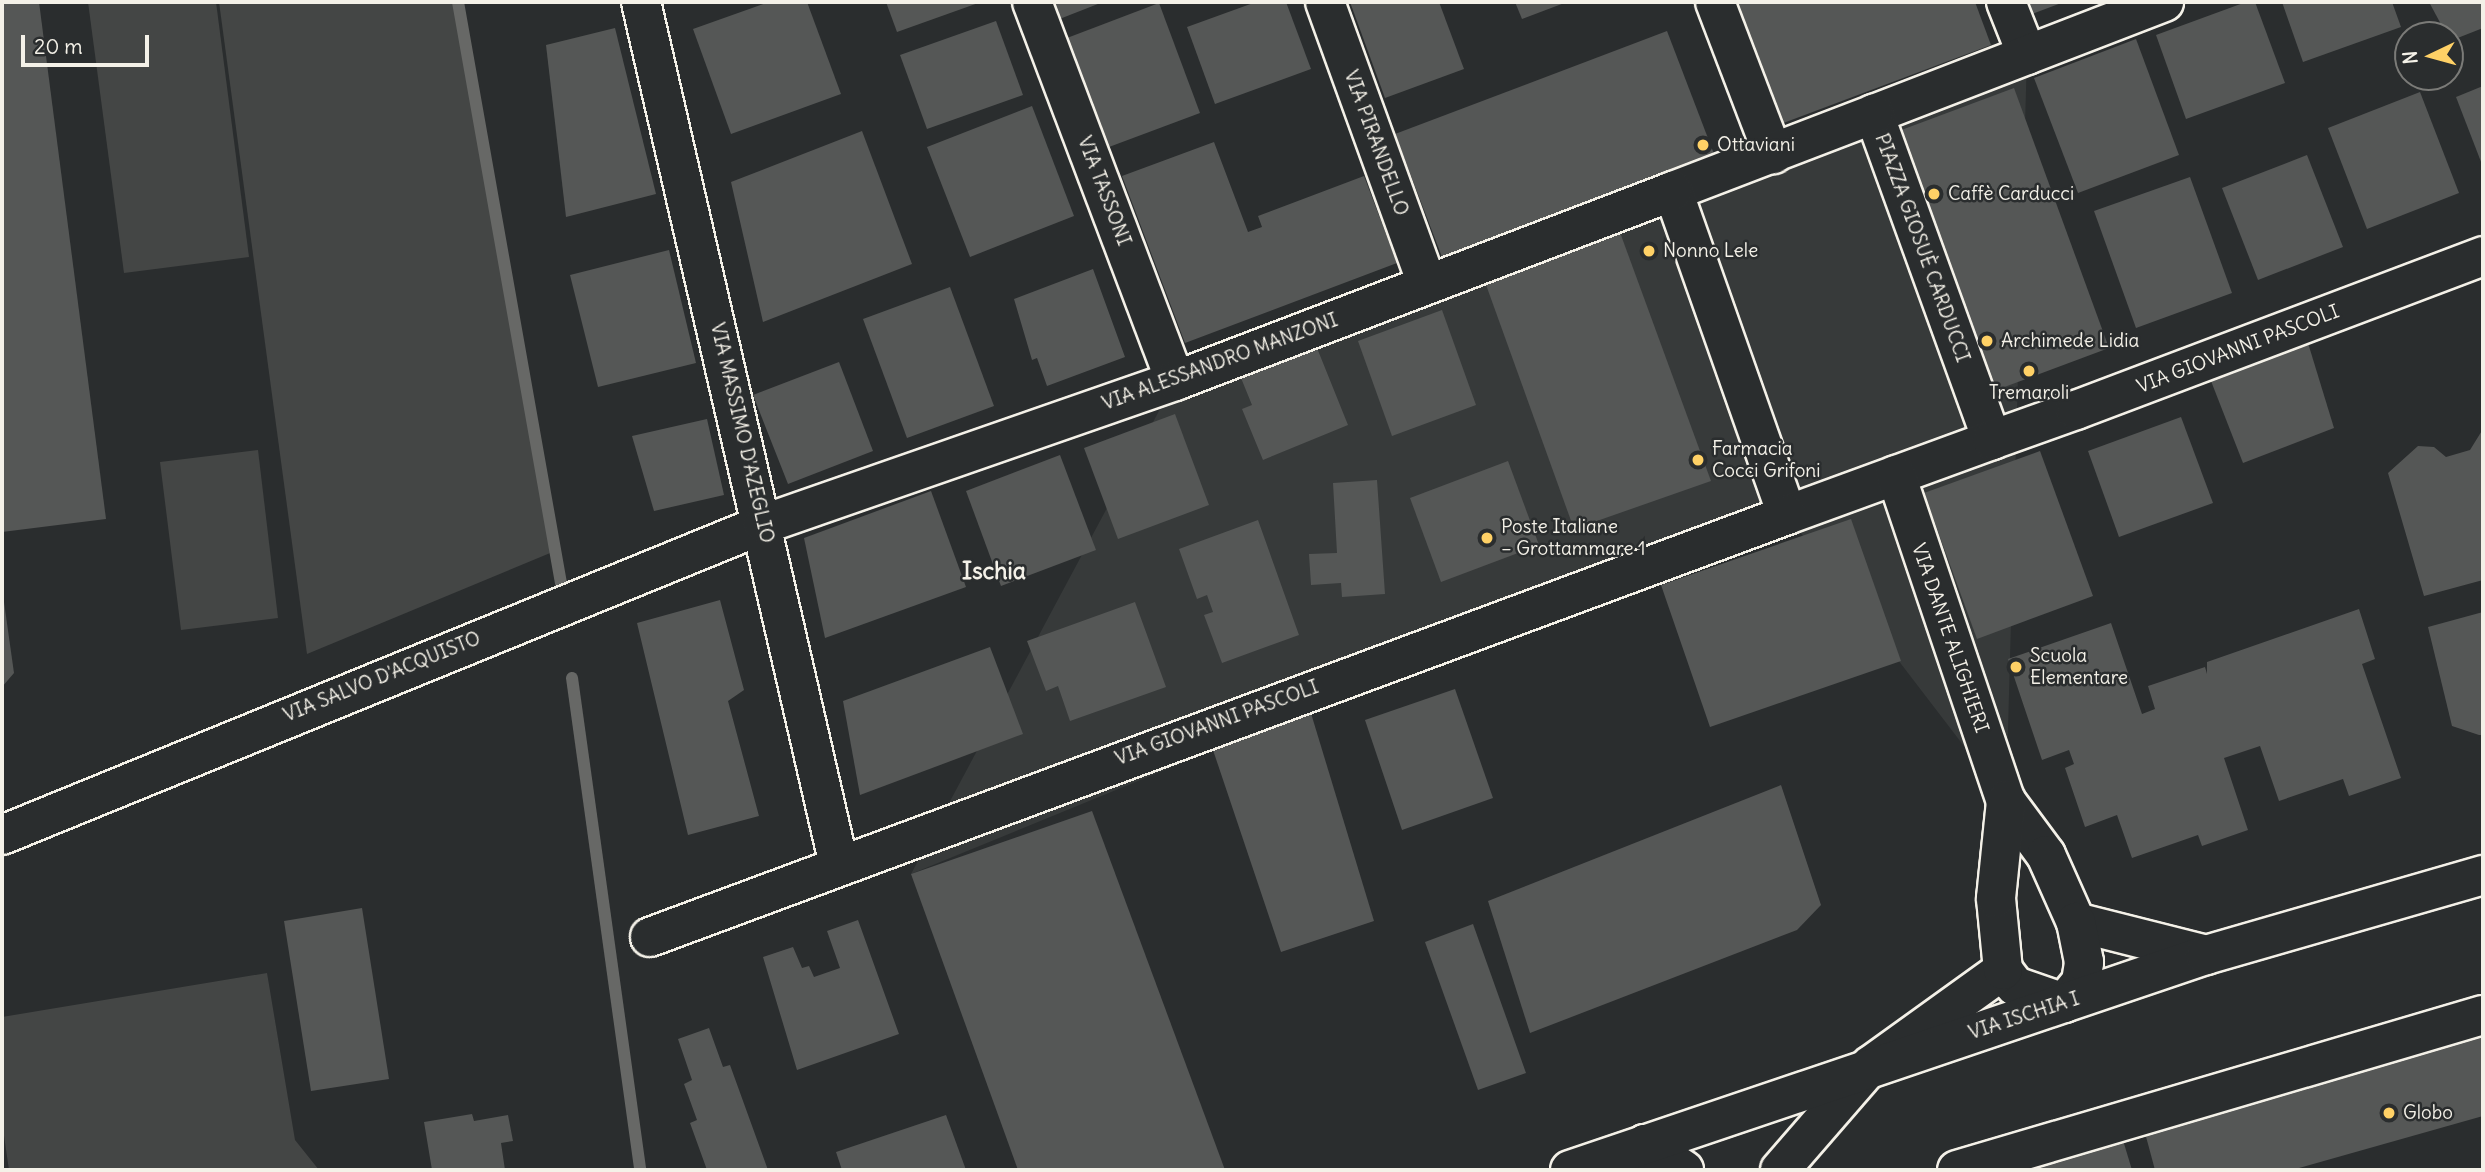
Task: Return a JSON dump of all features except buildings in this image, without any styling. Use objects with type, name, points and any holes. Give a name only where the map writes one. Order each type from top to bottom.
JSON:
[{"type":"street","name":"VIA MASSIMO D'AZEGLIO","points":[[640,2],[764,524],[839,865]]},
{"type":"street","name":"VIA TASSONI","points":[[1032,2],[1175,381]]},
{"type":"street","name":"VIA PIRANDELLO","points":[[1325,2],[1427,284]]},
{"type":"street","points":[[1715,2],[1773,154]]},
{"type":"street","points":[[2006,2],[2026,55]]},
{"type":"street","points":[[1874,114],[2164,2]]},
{"type":"street","name":"PIAZZA GIOSUÈ CARDUCCI","points":[[1673,191],[1874,114],[1992,440]]},
{"type":"street","name":"VIA ALESSANDRO MANZONI","points":[[764,524],[1175,381],[1673,191]]},
{"type":"street","points":[[1673,191],[1787,515],[1992,440]]},
{"type":"street","name":"VIA GIOVANNI PASCOLI","points":[[1992,440],[2483,256]]},
{"type":"street","name":"VIA DANTE ALIGHIERI","points":[[1896,475],[2006,801],[2046,855],[2076,922],[2084,962],[2081,982],[2064,1003]]},
{"type":"street","name":"VIA GIOVANNI PASCOLI","points":[[650,937],[1787,515]]},
{"type":"street","name":"VIA SALVO D'ACQUISTO","points":[[2,835],[764,524]]},
{"type":"street","name":"VIA DANTE ALIGHIERI","points":[[2003,970],[1996,898],[2006,801]]},
{"type":"street","name":"VIA ISCHIA I","points":[[1570,1170],[1633,1157],[1870,1066],[2206,955],[2483,875]]},
{"type":"street","points":[[2076,922],[2206,955]]},
{"type":"street","points":[[1780,1170],[1870,1066],[2003,970],[2015,986],[2064,1003]]},
{"type":"street","points":[[1957,1170],[2483,1014]]},
{"type":"street","points":[[1633,1157],[1684,1170]]},
{"type":"shaded area","points":[[88,2],[216,2],[249,257],[124,273]]},
{"type":"shaded area","points":[[219,2],[456,2],[555,551],[307,654]]},
{"type":"shaded area","points":[[2027,55],[2006,801],[1787,515],[911,874],[1175,381]]},
{"type":"shaded area","points":[[258,450],[278,618],[181,630],[160,462]]},
{"type":"shaded area","points":[[267,973],[295,1140],[319,1170],[9,1170],[2,1122],[2,1017]]},
{"type":"waterway","points":[[458,2],[561,583]]},
{"type":"waterway","points":[[572,678],[640,1170]]},
{"type":"place","name":"Ottaviani","points":[[1703,145]]},
{"type":"place","name":"Caffè Carducci","points":[[1934,194]]},
{"type":"place","name":"Nonno Lele","points":[[1649,251]]},
{"type":"place","name":"Archimede Lidia","points":[[1987,341]]},
{"type":"place","name":"Tremaroli","points":[[2029,371]]},
{"type":"place","name":"Farmacia Cocci Grifoni","points":[[1698,460]]},
{"type":"place","name":"Poste Italiane – Grottammare 1","points":[[1487,538]]},
{"type":"place","name":"Scuola Elementare","points":[[2016,667]]},
{"type":"place","name":"Globo","points":[[2389,1113]]},
{"type":"district","name":"Ischia","points":[[994,571]]}]
